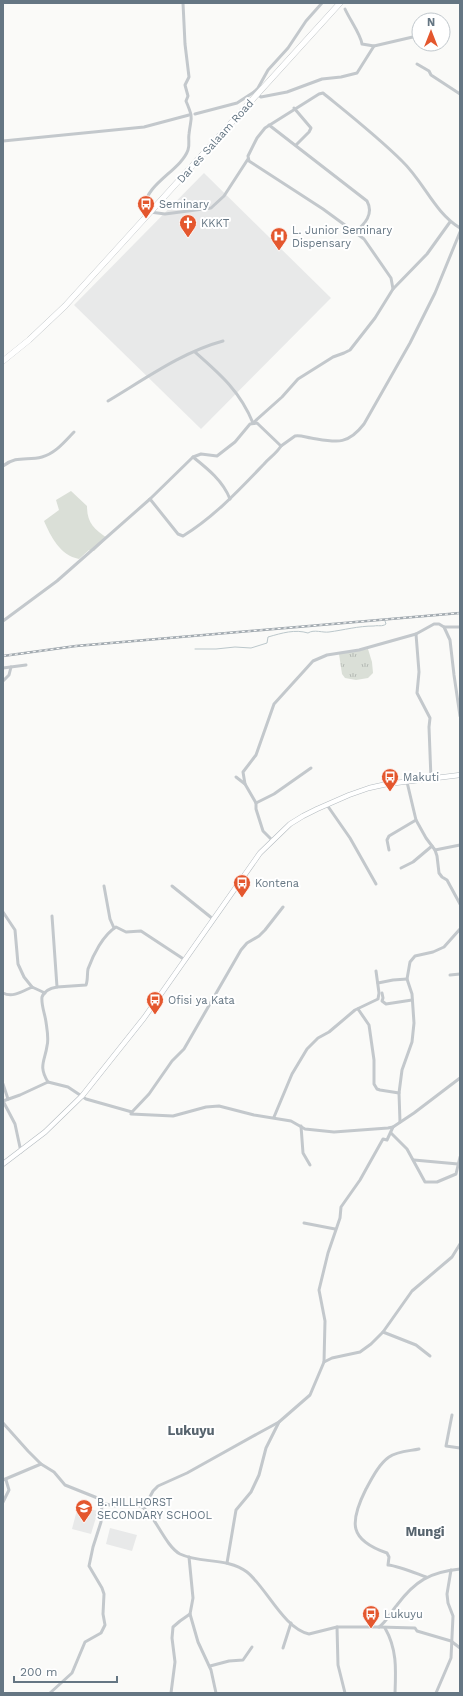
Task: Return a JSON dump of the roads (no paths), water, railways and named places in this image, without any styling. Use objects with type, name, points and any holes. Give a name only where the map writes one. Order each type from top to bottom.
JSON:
[{"type":"highway","name":"Dar es Salaam Road","points":[[3,361],[29,340],[65,306],[255,93],[340,3]]},
{"type":"street","points":[[183,3],[185,44],[189,78],[185,85],[188,96],[186,102],[192,115],[188,134],[189,144],[184,157],[155,187],[145,201],[145,206],[150,212],[165,214],[211,208],[224,196],[248,159],[257,138],[263,130],[294,108],[322,93],[360,123],[403,162],[417,179],[429,198],[450,222],[460,228]]},
{"type":"street","points":[[195,114],[237,103],[255,93],[268,70],[322,3]]},
{"type":"street","points":[[345,9],[356,31],[362,36],[362,44],[374,46],[411,37]]},
{"type":"street","points":[[255,93],[261,97],[287,92],[322,79],[358,73],[374,46]]},
{"type":"street","points":[[418,64],[460,94]]},
{"type":"street","points":[[294,108],[311,128],[310,132],[296,145]]},
{"type":"street","points":[[3,141],[144,127],[189,116]]},
{"type":"street","points":[[269,125],[367,201],[369,208],[368,218],[364,225],[355,232]]},
{"type":"street","points":[[248,159],[364,239],[391,278],[393,289]]},
{"type":"street","points":[[3,621],[57,581],[150,499],[193,457],[201,454],[217,456],[235,442],[298,380],[333,357],[350,350],[372,323],[393,289],[402,278],[427,254],[450,222]]},
{"type":"street","points":[[150,499],[180,536],[190,531],[230,499],[265,462],[276,453],[280,446],[295,436],[341,442],[350,439],[358,433],[410,343],[435,293],[460,232]]},
{"type":"street","points":[[108,401],[172,363],[211,344],[223,341]]},
{"type":"street","points":[[195,352],[232,386],[247,409],[253,423]]},
{"type":"street","points":[[253,423],[257,423],[280,446]]},
{"type":"street","points":[[3,466],[10,460],[41,457],[53,453],[74,432]]},
{"type":"street","points":[[193,457],[222,483],[230,499]]},
{"type":"street","points":[[273,841],[263,831],[256,808],[256,803],[245,784],[243,772],[256,755],[274,704],[290,684],[298,679],[310,663],[327,655],[359,650],[416,634],[434,624],[440,624],[444,627],[460,627]]},
{"type":"street","points":[[444,627],[450,640],[460,716]]},
{"type":"street","points":[[416,634],[419,672],[417,693],[430,716],[430,779]]},
{"type":"street","points":[[3,668],[26,665]]},
{"type":"street","points":[[3,681],[9,675],[12,667]]},
{"type":"street","points":[[256,803],[274,794],[311,768]]},
{"type":"street","points":[[3,1164],[21,1152],[55,1124],[82,1096],[135,1029],[260,853],[290,824],[303,816],[368,788],[387,784],[460,775]]},
{"type":"street","points":[[236,777],[245,784]]},
{"type":"street","points":[[406,782],[416,820],[435,850],[439,873],[442,877],[448,880],[460,904]]},
{"type":"street","points":[[327,805],[350,838],[376,884]]},
{"type":"street","points":[[389,850],[387,840],[389,836],[416,820]]},
{"type":"street","points":[[435,850],[460,845]]},
{"type":"street","points":[[401,868],[413,862],[432,846]]},
{"type":"street","points":[[104,886],[110,919],[114,928]]},
{"type":"street","points":[[172,886],[213,919]]},
{"type":"street","points":[[132,1112],[149,1094],[170,1065],[184,1049],[241,950],[247,943],[259,936],[265,930],[283,906]]},
{"type":"street","points":[[3,912],[15,930],[18,964],[24,977],[32,987],[45,993]]},
{"type":"street","points":[[52,916],[57,987]]},
{"type":"street","points":[[48,1082],[44,1073],[43,1063],[47,1047],[46,1020],[42,997],[52,988],[86,985],[88,970],[93,958],[104,940],[114,928],[118,927],[129,932],[141,931],[185,960]]},
{"type":"street","points":[[400,1122],[399,1092],[402,1070],[412,1042],[414,1023],[412,994],[407,979],[410,962],[415,956],[433,952],[444,947],[460,929]]},
{"type":"street","points":[[274,1117],[292,1074],[307,1049],[318,1038],[329,1032],[358,1010],[378,999],[376,971]]},
{"type":"street","points":[[450,975],[460,974]]},
{"type":"street","points":[[378,983],[407,979]]},
{"type":"street","points":[[3,993],[13,995],[32,987]]},
{"type":"street","points":[[382,993],[382,1001],[386,1004],[412,1000]]},
{"type":"street","points":[[358,1010],[369,1025],[374,1060],[374,1084],[377,1089],[380,1090],[399,1092]]},
{"type":"street","points":[[21,1152],[15,1124],[3,1101],[48,1082],[68,1086],[94,1102],[132,1112],[131,1114],[173,1116],[213,1106],[230,1108],[254,1115],[274,1117],[291,1121],[305,1129],[334,1132],[393,1127],[426,1105],[458,1079],[460,1083]]},
{"type":"street","points":[[3,1084],[8,1099]]},
{"type":"street","points":[[301,1126],[303,1153],[310,1165]]},
{"type":"street","points":[[144,1508],[153,1491],[158,1486],[193,1470],[278,1422],[310,1395],[324,1362],[325,1321],[319,1290],[335,1229],[340,1218],[341,1207],[360,1180],[384,1138],[387,1140],[393,1127]]},
{"type":"street","points":[[391,1133],[402,1143],[414,1160],[423,1180],[432,1183],[456,1174],[460,1157]]},
{"type":"street","points":[[414,1160],[458,1164]]},
{"type":"street","points":[[304,1224],[335,1229]]},
{"type":"street","points":[[324,1362],[332,1358],[360,1352],[371,1344],[383,1332],[408,1295],[452,1257],[460,1244]]},
{"type":"street","points":[[383,1332],[416,1345],[430,1356]]},
{"type":"street","points":[[452,1415],[446,1446],[460,1448]]},
{"type":"street","points":[[227,1563],[236,1510],[251,1492],[259,1475],[266,1448],[278,1422]]},
{"type":"street","points":[[3,1423],[42,1464],[54,1472],[65,1485],[100,1500],[102,1503],[115,1506],[133,1505],[144,1508],[170,1545],[179,1553],[189,1557],[227,1563],[240,1568],[252,1577],[272,1603],[291,1623],[306,1633],[309,1634],[337,1627],[416,1628],[417,1631],[451,1641],[460,1648]]},
{"type":"street","points":[[419,1449],[395,1454],[383,1463],[372,1478],[358,1505],[355,1521],[356,1529],[363,1542],[387,1553],[389,1557],[388,1564],[426,1576]]},
{"type":"street","points":[[3,1502],[7,1498],[9,1490],[4,1480],[42,1464]]},
{"type":"street","points":[[50,1693],[72,1673],[85,1642],[101,1633],[105,1625],[103,1614],[104,1594],[89,1566],[101,1522],[102,1503]]},
{"type":"street","points":[[189,1557],[192,1598],[190,1614],[198,1642],[210,1666],[216,1693]]},
{"type":"street","points":[[379,1627],[410,1589],[426,1576],[460,1569]]},
{"type":"street","points":[[436,1693],[450,1658],[453,1616],[448,1603],[447,1594],[450,1570]]},
{"type":"street","points":[[171,1693],[175,1662],[172,1638],[173,1628],[190,1614]]},
{"type":"street","points":[[283,1648],[291,1623]]},
{"type":"street","points":[[337,1627],[338,1665],[345,1693]]},
{"type":"street","points":[[385,1628],[389,1635],[396,1660],[395,1693]]},
{"type":"street","points":[[210,1666],[229,1661],[243,1660],[252,1647]]},
{"type":"waterway","points":[[195,649],[235,647],[251,648],[267,643],[268,637],[283,633],[293,631],[308,633],[313,631],[329,632],[383,625],[386,624],[385,621]]},
{"type":"railway","points":[[3,656],[76,646],[460,613]]},
{"type":"place","name":"Seminary","points":[[146,219]]},
{"type":"place","name":"KKKT","points":[[188,238]]},
{"type":"place","name":"L. Junior Seminary Dispensary","points":[[279,251]]},
{"type":"place","name":"Makuti","points":[[390,792]]},
{"type":"place","name":"Kontena","points":[[242,898]]},
{"type":"place","name":"Ofisi ya Kata","points":[[155,1015]]},
{"type":"place","name":"B. HILLHORST SECONDARY SCHOOL","points":[[84,1523]]},
{"type":"place","name":"Lukuyu","points":[[371,1629]]},
{"type":"district","name":"Lukuyu","points":[[191,1430]]},
{"type":"district","name":"Mungi","points":[[425,1531]]}]
